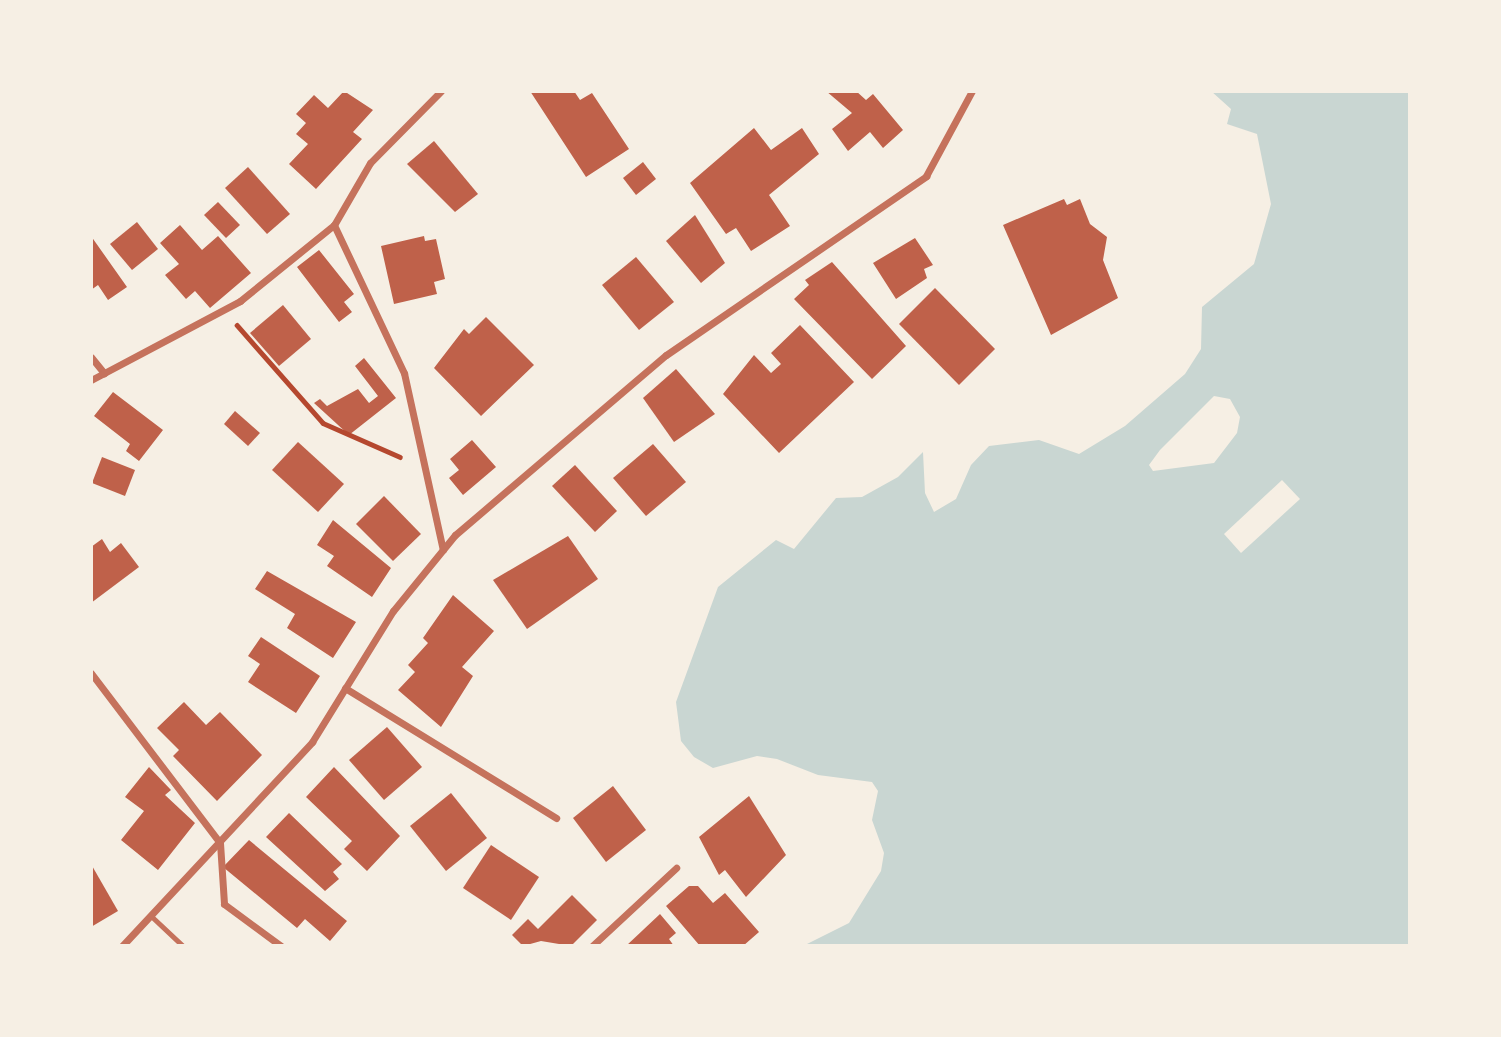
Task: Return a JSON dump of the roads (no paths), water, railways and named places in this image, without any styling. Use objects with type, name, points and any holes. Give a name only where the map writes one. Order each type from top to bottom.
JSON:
[{"type":"street","points":[[91,380],[222,309],[334,225],[370,163],[441,91]]},
{"type":"street","points":[[122,946],[312,742],[393,611],[443,550],[666,355],[926,176],[972,91]]},
{"type":"street","points":[[334,225],[404,373],[421,465],[443,550]]},
{"type":"street","points":[[91,357],[104,373]]},
{"type":"street","points":[[91,673],[220,843],[224,904],[281,946]]},
{"type":"street","points":[[345,688],[556,818]]},
{"type":"street","points":[[592,946],[676,868]]},
{"type":"lane","points":[[151,916],[184,946]]}]
